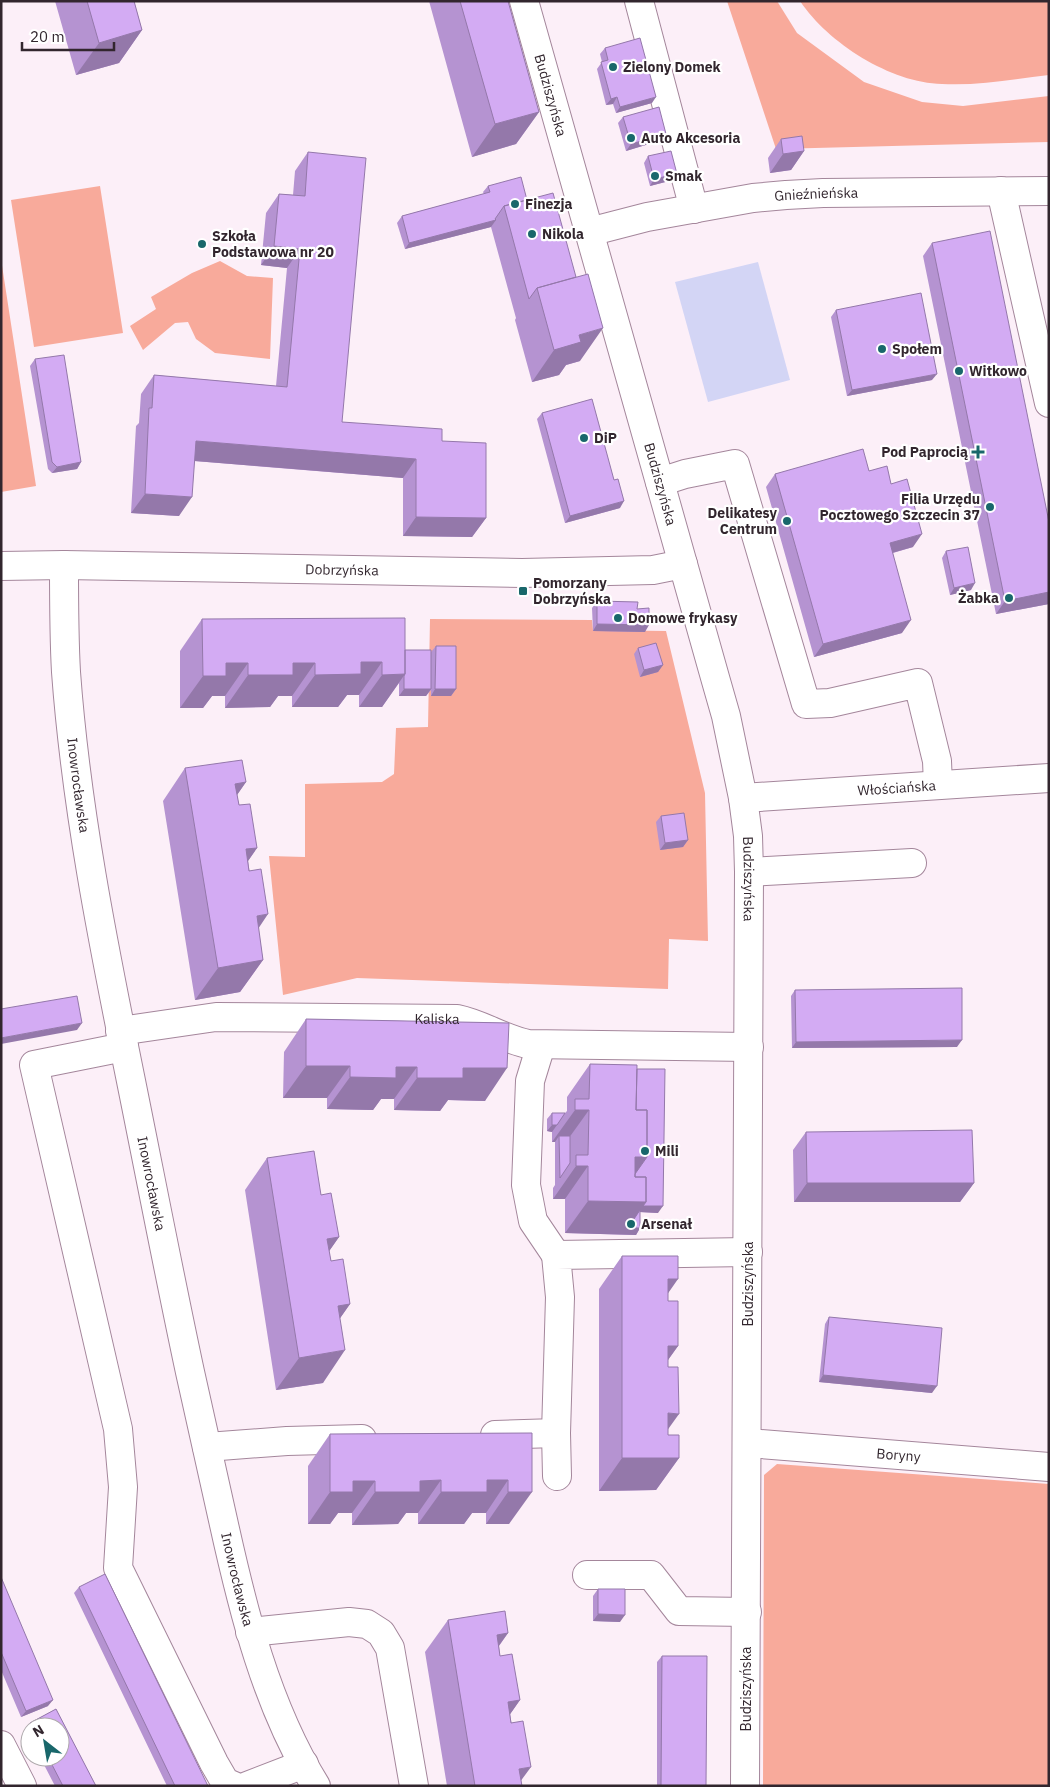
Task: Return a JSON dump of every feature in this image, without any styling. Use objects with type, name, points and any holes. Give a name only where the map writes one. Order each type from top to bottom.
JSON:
[{"type":"street","name":"Budziszyńska","points":[[524,1],[726,716],[743,798],[748,836],[750,1047],[745,1786]]},
{"type":"street","points":[[639,1],[694,209]]},
{"type":"street","points":[[1001,191],[1049,403]]},
{"type":"street","name":"Gnieźnieńska","points":[[589,232],[629,221],[753,198],[786,195],[1049,191]]},
{"type":"street","points":[[660,482],[685,474],[735,464],[806,704],[830,703],[918,683],[937,761],[938,785]]},
{"type":"street","name":"Dobrzyńska","points":[[1,566],[64,565],[522,574],[653,570],[683,564]]},
{"type":"street","name":"Inowrocławska","points":[[64,565],[66,671],[73,742],[88,848],[122,1039],[178,1316],[236,1581],[250,1632],[279,1712],[310,1775]]},
{"type":"street","name":"Włościańska","points":[[743,798],[1049,778]]},
{"type":"street","points":[[749,872],[912,863]]},
{"type":"street","name":"Kaliska","points":[[234,1786],[225,1782],[214,1763],[118,1568],[122,1487],[118,1429],[34,1065],[122,1039],[216,1017],[457,1019],[467,1021],[516,1042],[541,1045],[750,1047]]},
{"type":"street","points":[[541,1045],[530,1080],[526,1185],[533,1221],[556,1255],[560,1297],[556,1433],[557,1476]]},
{"type":"street","points":[[556,1255],[748,1252]]},
{"type":"street","points":[[466,1436],[556,1433]]},
{"type":"street","points":[[207,1447],[287,1441],[382,1439]]},
{"type":"street","name":"Boryny","points":[[748,1444],[1049,1467]]},
{"type":"street","points":[[587,1574],[651,1575],[679,1611],[747,1612]]},
{"type":"street","points":[[250,1632],[349,1622],[367,1624],[381,1633],[390,1648],[414,1786]]},
{"type":"street","points":[[1,1746],[22,1786]]},
{"type":"street","points":[[247,1786],[310,1775]]},
{"type":"shaded area","points":[[727,1],[777,1],[797,33],[864,82],[922,102],[963,106],[1049,96],[1049,142],[776,149]]},
{"type":"shaded area","points":[[800,1],[1049,1],[1049,75],[969,84],[922,82],[902,77],[862,58],[844,45],[812,17]]},
{"type":"shaded area","points":[[100,186],[123,333],[34,347],[11,200]]},
{"type":"shaded area","points":[[1,259],[36,486],[1,492]]},
{"type":"shaded area","points":[[220,261],[247,276],[273,278],[270,359],[215,353],[196,339],[188,322],[175,323],[143,350],[130,326],[156,309],[151,297],[192,273]]},
{"type":"shaded area","points":[[430,619],[592,620],[593,630],[666,631],[705,793],[708,941],[669,939],[668,989],[357,978],[283,995],[269,856],[305,857],[305,784],[382,782],[394,774],[396,728],[428,727]]},
{"type":"shaded area","points":[[777,1464],[1049,1484],[1049,1786],[763,1786],[764,1475]]},
{"type":"water","points":[[758,262],[790,380],[708,402],[675,282]]},
{"type":"building","points":[[87,1],[134,1],[142,30],[99,43]]},
{"type":"building","points":[[460,1],[508,1],[539,112],[495,124]]},
{"type":"building","points":[[640,38],[656,97],[620,107],[617,97],[611,99],[601,62],[608,60],[605,48]]},
{"type":"building","points":[[659,107],[666,134],[631,144],[623,117]]},
{"type":"building","points":[[802,136],[804,151],[783,154],[781,139]]},
{"type":"building","points":[[671,151],[677,174],[654,179],[648,156]]},
{"type":"building","points":[[308,152],[366,158],[342,422],[442,429],[442,441],[486,443],[486,518],[416,517],[416,459],[196,441],[192,497],[145,494],[149,408],[152,408],[154,375],[287,387],[300,249],[274,246],[279,194],[305,196]]},
{"type":"building","points":[[521,177],[527,200],[504,206],[496,220],[409,243],[402,216],[490,192],[488,186]]},
{"type":"building","points":[[553,193],[576,277],[537,288],[529,299],[504,206]]},
{"type":"building","points":[[990,231],[1049,522],[1049,592],[1005,601],[932,243]]},
{"type":"building","points":[[588,274],[603,328],[579,335],[581,342],[554,350],[537,288]]},
{"type":"building","name":"Społem","points":[[921,293],[937,374],[852,390],[836,310]]},
{"type":"building","points":[[64,355],[81,462],[57,467],[52,462],[35,359]]},
{"type":"building","points":[[592,399],[614,480],[618,479],[624,501],[570,516],[542,413]]},
{"type":"building","points":[[863,449],[869,471],[887,466],[891,484],[907,479],[922,534],[890,543],[911,620],[823,644],[775,474]]},
{"type":"building","points":[[968,547],[975,583],[954,588],[946,551]]},
{"type":"building","name":"Domowe frykasy","points":[[597,601],[638,602],[637,609],[649,608],[649,625],[597,624]]},
{"type":"building","points":[[405,618],[405,674],[382,675],[382,662],[361,662],[361,674],[315,675],[315,663],[293,663],[293,675],[248,675],[248,663],[226,663],[226,676],[203,676],[202,619]]},
{"type":"building","points":[[656,643],[663,665],[644,670],[638,648]]},
{"type":"building","points":[[436,646],[456,646],[456,689],[435,689]]},
{"type":"building","points":[[405,650],[431,650],[431,689],[404,689]]},
{"type":"building","points":[[242,760],[246,782],[235,784],[239,805],[250,804],[257,848],[246,849],[249,871],[261,869],[268,914],[257,916],[263,960],[218,968],[185,768]]},
{"type":"building","points":[[684,813],[688,840],[665,843],[661,816]]},
{"type":"building","points":[[962,988],[962,1040],[796,1042],[795,990]]},
{"type":"building","points":[[77,996],[82,1023],[1,1038],[1,1009]]},
{"type":"building","points":[[306,1019],[509,1023],[507,1068],[463,1068],[463,1078],[417,1078],[417,1067],[396,1067],[396,1078],[350,1077],[350,1066],[306,1066]]},
{"type":"building","points":[[590,1064],[637,1065],[636,1110],[647,1110],[647,1157],[635,1157],[635,1177],[646,1177],[646,1202],[588,1201],[588,1166],[576,1166],[576,1155],[588,1155],[589,1110],[575,1110],[575,1099],[589,1099]]},
{"type":"building","points":[[637,1069],[665,1069],[663,1206],[643,1206],[646,1202],[646,1177],[635,1177],[635,1174],[647,1157],[647,1110],[636,1110]]},
{"type":"building","points":[[552,1113],[565,1113],[557,1125],[552,1125]]},
{"type":"building","points":[[972,1130],[974,1183],[807,1183],[806,1132]]},
{"type":"building","points":[[559,1136],[570,1136],[570,1163],[560,1178]]},
{"type":"building","points":[[314,1151],[321,1195],[331,1193],[339,1237],[327,1239],[331,1261],[343,1259],[350,1304],[338,1306],[345,1350],[299,1358],[267,1158]]},
{"type":"building","points":[[640,1210],[640,1228],[628,1228]]},
{"type":"building","points":[[622,1256],[678,1256],[678,1279],[668,1279],[668,1301],[678,1301],[678,1346],[668,1346],[668,1367],[678,1367],[679,1414],[668,1413],[668,1435],[679,1435],[679,1458],[622,1458]]},
{"type":"building","points":[[829,1317],[942,1328],[937,1386],[823,1375]]},
{"type":"building","points":[[532,1433],[532,1492],[508,1492],[508,1480],[487,1480],[487,1492],[441,1492],[441,1480],[420,1481],[420,1492],[375,1492],[375,1481],[353,1481],[353,1492],[330,1492],[330,1434]]},
{"type":"building","points":[[105,1574],[208,1786],[175,1786],[79,1587]]},
{"type":"building","points":[[1,1577],[53,1700],[26,1711],[1,1652]]},
{"type":"building","points":[[598,1589],[625,1589],[625,1615],[598,1614]]},
{"type":"building","points":[[505,1611],[508,1633],[497,1635],[500,1656],[512,1654],[520,1700],[508,1702],[511,1723],[523,1721],[531,1767],[519,1769],[522,1786],[475,1786],[448,1620]]},
{"type":"building","points":[[662,1656],[707,1656],[706,1786],[661,1786]]},
{"type":"building","points":[[56,1709],[60,1717],[41,1717]]},
{"type":"building","points":[[70,1736],[96,1786],[63,1786],[53,1767],[70,1767]]},
{"type":"place","name":"Zielony Domek","points":[[613,67]]},
{"type":"place","name":"Auto Akcesoria","points":[[631,138]]},
{"type":"place","name":"Smak","points":[[655,176]]},
{"type":"place","name":"Finezja","points":[[515,204]]},
{"type":"place","name":"Nikola","points":[[532,234]]},
{"type":"place","name":"Szkoła Podstawowa nr 20","points":[[202,244]]},
{"type":"place","name":"Społem","points":[[882,349]]},
{"type":"place","name":"Witkowo","points":[[959,371]]},
{"type":"place","name":"DiP","points":[[584,438]]},
{"type":"place","name":"Pod Paprocią","points":[[978,452]]},
{"type":"place","name":"Filia Urzędu Pocztowego Szczecin 37","points":[[990,507]]},
{"type":"place","name":"Delikatesy Centrum","points":[[787,521]]},
{"type":"place","name":"Pomorzany Dobrzyńska","points":[[523,591]]},
{"type":"place","name":"Żabka","points":[[1009,598]]},
{"type":"place","name":"Domowe frykasy","points":[[618,618]]},
{"type":"place","name":"Mili","points":[[645,1151]]},
{"type":"place","name":"Arsenał","points":[[631,1224]]}]
